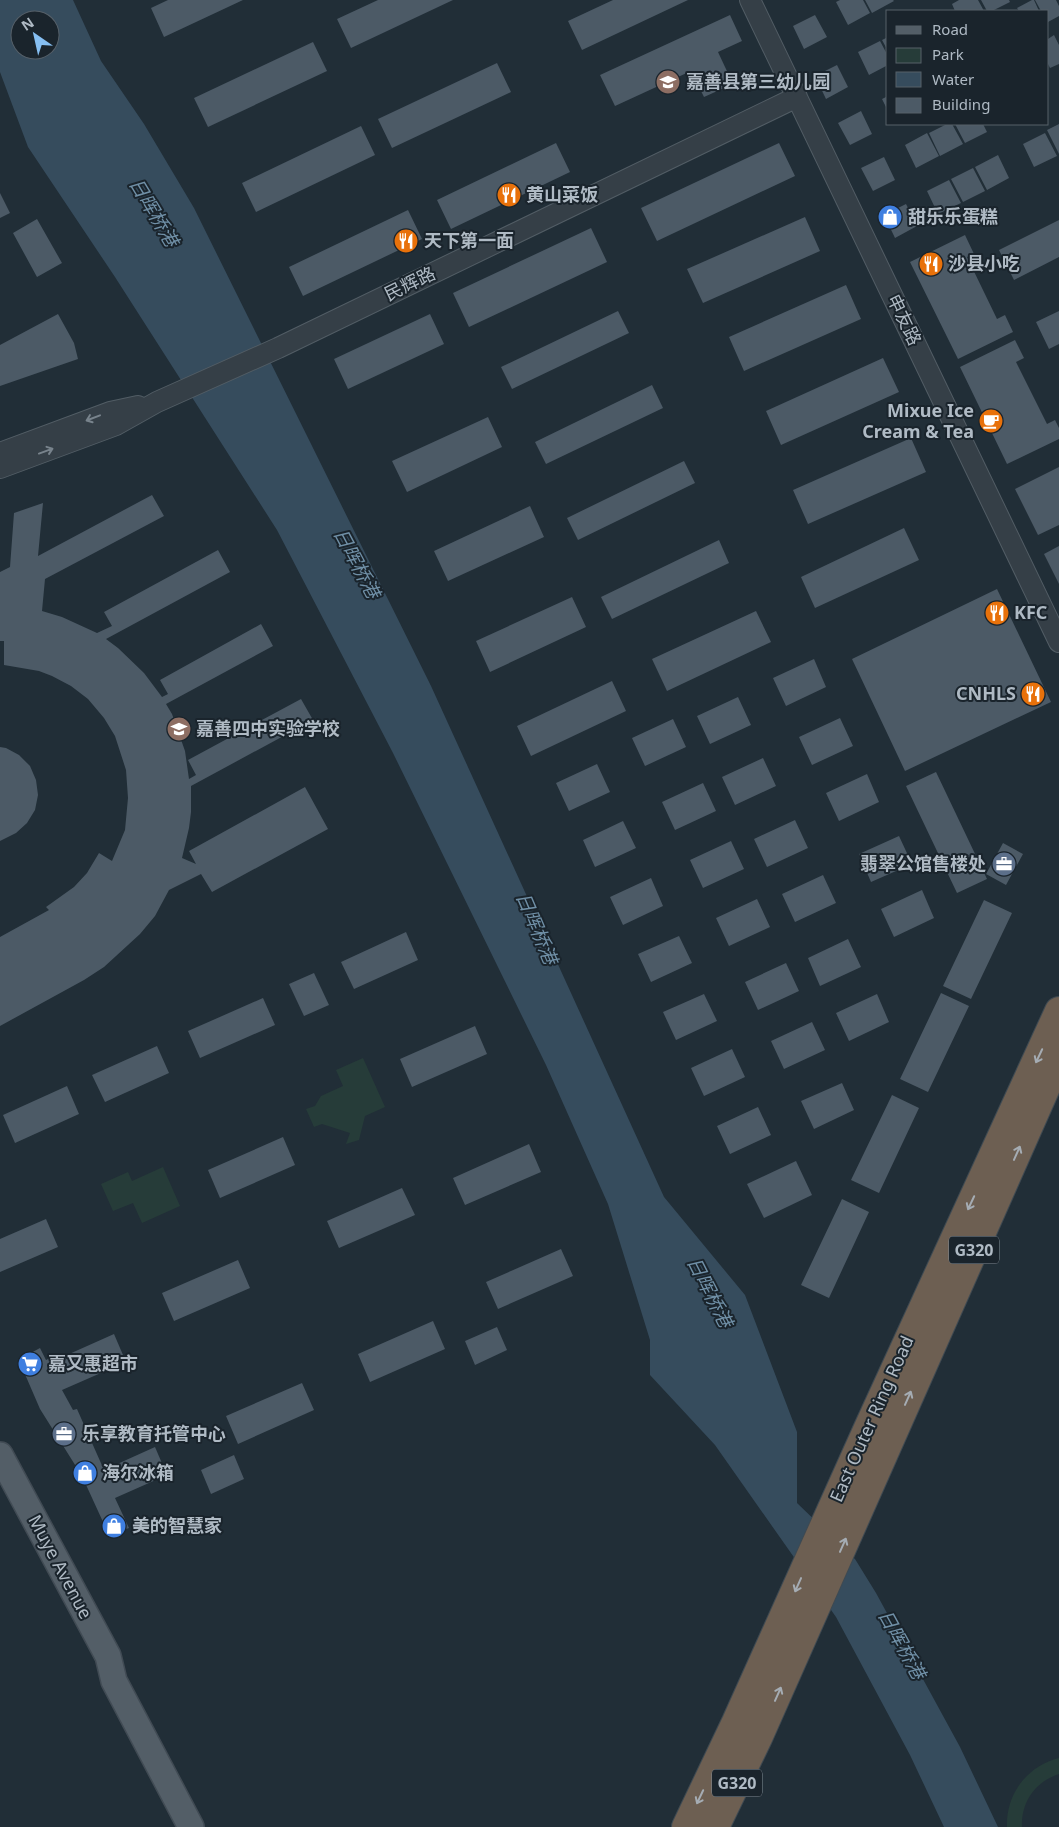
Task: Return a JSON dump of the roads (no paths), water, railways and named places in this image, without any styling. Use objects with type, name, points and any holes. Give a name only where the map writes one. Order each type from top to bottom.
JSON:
[{"type":"highway","name":"East Outer Ring Road","points":[[716,1827],[758,1738],[878,1435],[1059,1011]]},
{"type":"highway","name":"East Outer Ring Road","points":[[686,1827],[878,1435],[1059,1058]]},
{"type":"main road","name":"Muye Avenue","points":[[0,1455],[108,1656],[114,1681],[191,1827]]},
{"type":"main road","name":"Muye Avenue","points":[[0,1488],[93,1662],[114,1681]]},
{"type":"street","name":"申友路","points":[[750,0],[1059,642]]},
{"type":"street","name":"民辉路","points":[[0,468],[116,425],[157,402],[278,348],[797,98]]},
{"type":"street","name":"民辉路","points":[[0,453],[110,412],[157,402]]},
{"type":"water","name":"日晖桥港","points":[[0,0],[73,0],[101,61],[144,124],[194,208],[431,686],[664,1197],[745,1295],[797,1432],[797,1503],[855,1559],[876,1593],[960,1747],[998,1827],[944,1827],[910,1755],[836,1617],[715,1445],[650,1375],[650,1340],[608,1204],[546,1065],[393,753],[277,530],[115,277],[28,147],[0,72]]},
{"type":"place","name":"嘉善县第三幼儿园","points":[[668,82]]},
{"type":"place","name":"黄山菜饭","points":[[509,195]]},
{"type":"place","name":"甜乐乐蛋糕","points":[[890,217]]},
{"type":"place","name":"天下第一面","points":[[406,241]]},
{"type":"place","name":"沙县小吃","points":[[931,264]]},
{"type":"place","name":"Mixue Ice Cream & Tea","points":[[991,421]]},
{"type":"place","name":"KFC","points":[[997,613]]},
{"type":"place","name":"CNHLS","points":[[1033,694]]},
{"type":"place","name":"嘉善四中实验学校","points":[[179,729]]},
{"type":"place","name":"翡翠公馆售楼处","points":[[1004,864]]},
{"type":"place","name":"嘉又惠超市","points":[[30,1364]]},
{"type":"place","name":"乐享教育托管中心","points":[[64,1434]]},
{"type":"place","name":"海尔冰箱","points":[[85,1473]]},
{"type":"place","name":"美的智慧家","points":[[114,1526]]}]
